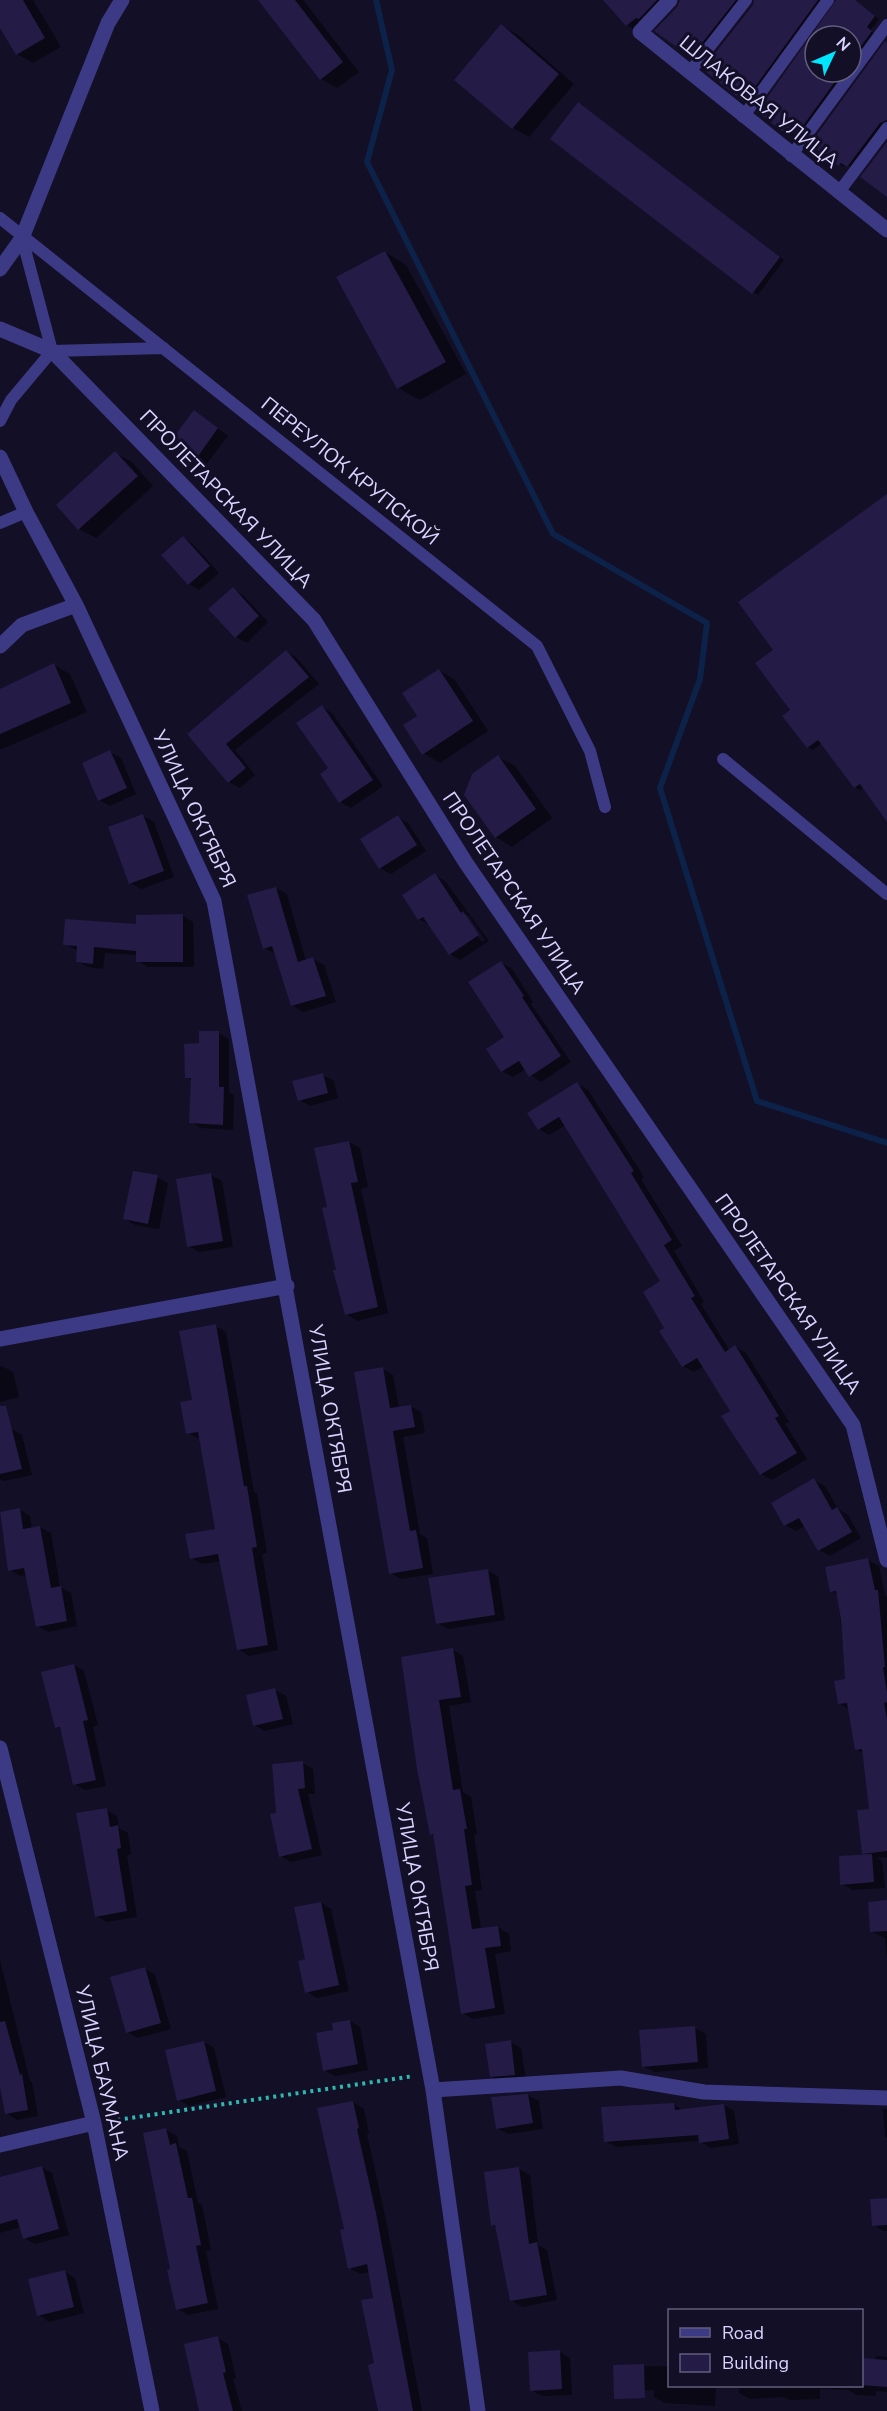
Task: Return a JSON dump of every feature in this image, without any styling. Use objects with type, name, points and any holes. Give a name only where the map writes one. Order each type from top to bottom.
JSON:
[{"type":"street","points":[[0,268],[22,238],[108,23],[122,0]]},
{"type":"street","name":"ШЛАКОВАЯ УЛИЦА","points":[[670,0],[640,32],[791,156],[887,230]]},
{"type":"street","name":"ПРОЛЕТАРСКАЯ УЛИЦА","points":[[0,329],[52,351],[314,620],[466,863],[853,1425],[887,1560]]},
{"type":"street","name":"УЛИЦА ОКТЯБРЯ","points":[[0,457],[26,512],[76,605],[214,901],[287,1286],[433,2090],[478,2411]]},
{"type":"street","points":[[0,646],[22,625],[76,605]]},
{"type":"street","points":[[0,1339],[287,1286]]},
{"type":"street","name":"УЛИЦА БАУМАНА","points":[[0,1748],[94,2123],[152,2411]]},
{"type":"street","points":[[433,2090],[621,2078],[704,2092],[887,2098]]},
{"type":"street","points":[[0,2145],[94,2123]]},
{"type":"lane","points":[[689,73],[746,0]]},
{"type":"lane","points":[[743,117],[828,0]]},
{"type":"lane","points":[[791,156],[887,26]]},
{"type":"lane","points":[[839,192],[887,128]]},
{"type":"lane","name":"ПЕРЕУЛОК КРУПСКОЙ","points":[[0,219],[537,646],[590,751],[605,807]]},
{"type":"lane","points":[[22,238],[52,351]]},
{"type":"lane","points":[[0,421],[11,400],[52,351],[164,348]]},
{"type":"lane","points":[[0,523],[26,512]]},
{"type":"lane","points":[[723,759],[887,894]]},
{"type":"path","points":[[94,2123],[429,2074]]},
{"type":"building","points":[[0,0],[23,0],[45,38],[16,55],[0,28]]},
{"type":"building","points":[[258,0],[295,0],[343,62],[320,80]]},
{"type":"building","points":[[603,0],[657,0],[639,19],[636,18],[626,26]]},
{"type":"building","points":[[680,0],[736,0],[691,57],[654,31],[677,7]]},
{"type":"building","points":[[754,0],[818,0],[744,102],[705,71],[707,69],[704,67],[753,5]]},
{"type":"building","points":[[836,0],[855,0],[875,16],[867,27],[872,31],[863,43],[863,24],[819,24]]},
{"type":"building","points":[[501,24],[559,74],[512,129],[454,80]]},
{"type":"building","points":[[885,41],[887,43],[887,120],[880,123],[847,167],[841,163],[838,166],[810,144],[854,84],[863,84],[863,71]]},
{"type":"building","points":[[803,47],[803,84],[833,84],[797,134],[790,129],[786,134],[757,112]]},
{"type":"building","points":[[578,102],[780,257],[752,294],[550,139]]},
{"type":"building","points":[[887,142],[887,197],[860,177]]},
{"type":"building","points":[[385,251],[446,362],[397,389],[336,277]]},
{"type":"building","points":[[194,410],[218,428],[194,462],[169,443]]},
{"type":"building","points":[[115,451],[138,476],[78,530],[56,505]]},
{"type":"building","points":[[887,494],[887,822],[860,784],[854,788],[818,740],[807,748],[782,716],[790,710],[755,663],[773,650],[738,602]]},
{"type":"building","points":[[183,536],[210,566],[188,585],[161,555]]},
{"type":"building","points":[[233,587],[259,616],[235,638],[208,609]]},
{"type":"building","points":[[286,650],[309,677],[226,744],[246,768],[228,783],[187,734]]},
{"type":"building","points":[[54,663],[71,703],[0,734],[0,689]]},
{"type":"building","points":[[439,669],[473,721],[422,755],[403,725],[417,716],[402,693]]},
{"type":"building","points":[[322,705],[373,780],[339,803],[320,774],[328,768],[296,723]]},
{"type":"building","points":[[110,750],[127,788],[98,801],[82,763]]},
{"type":"building","points":[[498,755],[536,809],[495,838],[464,795],[472,774]]},
{"type":"building","points":[[143,814],[164,871],[129,884],[108,827]]},
{"type":"building","points":[[398,815],[417,845],[379,869],[360,839]]},
{"type":"building","points":[[435,873],[461,913],[463,911],[479,935],[449,955],[423,917],[418,920],[402,895]]},
{"type":"building","points":[[276,887],[298,962],[313,957],[326,996],[291,1006],[272,946],[263,949],[247,895]]},
{"type":"building","points":[[183,914],[183,962],[136,962],[136,951],[94,947],[93,964],[76,962],[77,946],[63,945],[65,919],[136,924],[136,915]]},
{"type":"building","points":[[501,961],[561,1056],[529,1077],[519,1061],[501,1072],[486,1049],[504,1037],[468,982]]},
{"type":"building","points":[[199,1031],[219,1031],[219,1087],[224,1087],[223,1125],[189,1123],[191,1078],[185,1078],[184,1044],[199,1043]]},
{"type":"building","points":[[323,1073],[328,1093],[298,1101],[292,1081]]},
{"type":"building","points":[[577,1082],[634,1171],[631,1173],[672,1240],[664,1245],[695,1296],[691,1298],[725,1352],[735,1345],[779,1416],[775,1418],[797,1453],[760,1475],[721,1416],[730,1411],[697,1358],[682,1367],[659,1331],[664,1328],[643,1292],[660,1281],[559,1117],[538,1130],[527,1113]]},
{"type":"building","points":[[349,1141],[358,1182],[351,1183],[378,1307],[345,1315],[333,1270],[336,1270],[322,1208],[327,1207],[314,1148]]},
{"type":"building","points":[[133,1171],[158,1175],[148,1224],[123,1219]]},
{"type":"building","points":[[211,1173],[223,1241],[187,1247],[176,1179]]},
{"type":"building","points":[[216,1324],[257,1547],[252,1548],[268,1645],[237,1650],[218,1554],[190,1559],[185,1534],[215,1529],[198,1432],[186,1434],[180,1402],[192,1400],[179,1331]]},
{"type":"building","points":[[383,1367],[390,1408],[411,1405],[415,1427],[393,1431],[410,1531],[416,1530],[423,1568],[389,1574],[354,1372]]},
{"type":"building","points":[[0,1406],[6,1406],[22,1469],[0,1474]]},
{"type":"building","points":[[814,1478],[832,1510],[837,1507],[852,1532],[818,1551],[799,1518],[784,1526],[771,1503]]},
{"type":"building","points":[[20,1508],[23,1529],[40,1526],[51,1588],[61,1586],[67,1621],[36,1627],[24,1568],[8,1571],[0,1512]]},
{"type":"building","points":[[868,1558],[875,1590],[878,1590],[887,1693],[887,1702],[884,1703],[887,1719],[887,1851],[862,1854],[857,1810],[869,1809],[862,1749],[855,1750],[847,1703],[838,1704],[834,1681],[845,1679],[841,1620],[836,1591],[830,1592],[825,1567]]},
{"type":"building","points":[[488,1569],[495,1615],[436,1624],[428,1578]]},
{"type":"building","points":[[453,1648],[461,1697],[439,1700],[453,1790],[460,1789],[467,1829],[464,1829],[472,1885],[465,1886],[472,1929],[498,1926],[501,1946],[485,1948],[495,2008],[461,2014],[433,1834],[430,1835],[417,1769],[401,1657]]},
{"type":"building","points":[[74,1664],[88,1720],[83,1721],[96,1780],[73,1785],[60,1727],[55,1728],[41,1672]]},
{"type":"building","points":[[275,1688],[283,1719],[253,1726],[246,1695]]},
{"type":"building","points":[[303,1761],[305,1788],[298,1789],[312,1849],[279,1857],[270,1814],[276,1813],[272,1764]]},
{"type":"building","points":[[107,1808],[110,1827],[118,1825],[121,1848],[117,1849],[127,1911],[95,1917],[76,1813]]},
{"type":"building","points":[[872,1854],[874,1882],[840,1885],[839,1856]]},
{"type":"building","points":[[887,1900],[887,1931],[870,1932],[868,1902]]},
{"type":"building","points":[[321,1902],[339,1985],[305,1993],[298,1961],[305,1959],[294,1907]]},
{"type":"building","points":[[145,1967],[161,2023],[126,2033],[110,1977]]},
{"type":"building","points":[[350,2020],[358,2064],[323,2071],[316,2033],[333,2030],[332,2023]]},
{"type":"building","points":[[5,2021],[20,2075],[22,2074],[28,2110],[5,2114],[0,2087],[0,2022]]},
{"type":"building","points":[[695,2026],[698,2062],[642,2067],[639,2030]]},
{"type":"building","points":[[511,2040],[515,2075],[490,2077],[485,2044]]},
{"type":"building","points":[[204,2041],[216,2091],[177,2101],[165,2050]]},
{"type":"building","points":[[528,2094],[533,2123],[496,2129],[491,2097]]},
{"type":"building","points":[[353,2101],[413,2411],[378,2411],[368,2365],[374,2363],[361,2300],[373,2298],[367,2264],[348,2269],[340,2230],[344,2229],[317,2108]]},
{"type":"building","points":[[674,2103],[675,2110],[724,2104],[729,2139],[699,2143],[698,2135],[604,2142],[601,2107]]},
{"type":"building","points":[[166,2128],[170,2145],[176,2143],[188,2198],[192,2198],[201,2245],[196,2246],[208,2303],[176,2310],[143,2133]]},
{"type":"building","points":[[42,2166],[59,2229],[23,2239],[17,2219],[0,2224],[0,2177]]},
{"type":"building","points":[[519,2167],[529,2244],[537,2242],[547,2295],[510,2301],[495,2225],[491,2226],[484,2172]]},
{"type":"building","points":[[887,2198],[887,2225],[872,2226],[870,2199]]},
{"type":"building","points":[[65,2270],[74,2307],[37,2316],[28,2279]]},
{"type":"building","points":[[218,2336],[226,2372],[223,2373],[233,2411],[199,2411],[184,2344]]},
{"type":"building","points":[[560,2350],[562,2389],[530,2391],[528,2352]]},
{"type":"building","points":[[863,2358],[887,2360],[887,2387],[863,2385]]},
{"type":"building","points":[[644,2364],[645,2398],[614,2399],[613,2365]]},
{"type":"waterway","points":[[376,0],[392,70],[367,162],[553,534],[707,623],[700,679],[660,788],[757,1101],[887,1143]]}]
